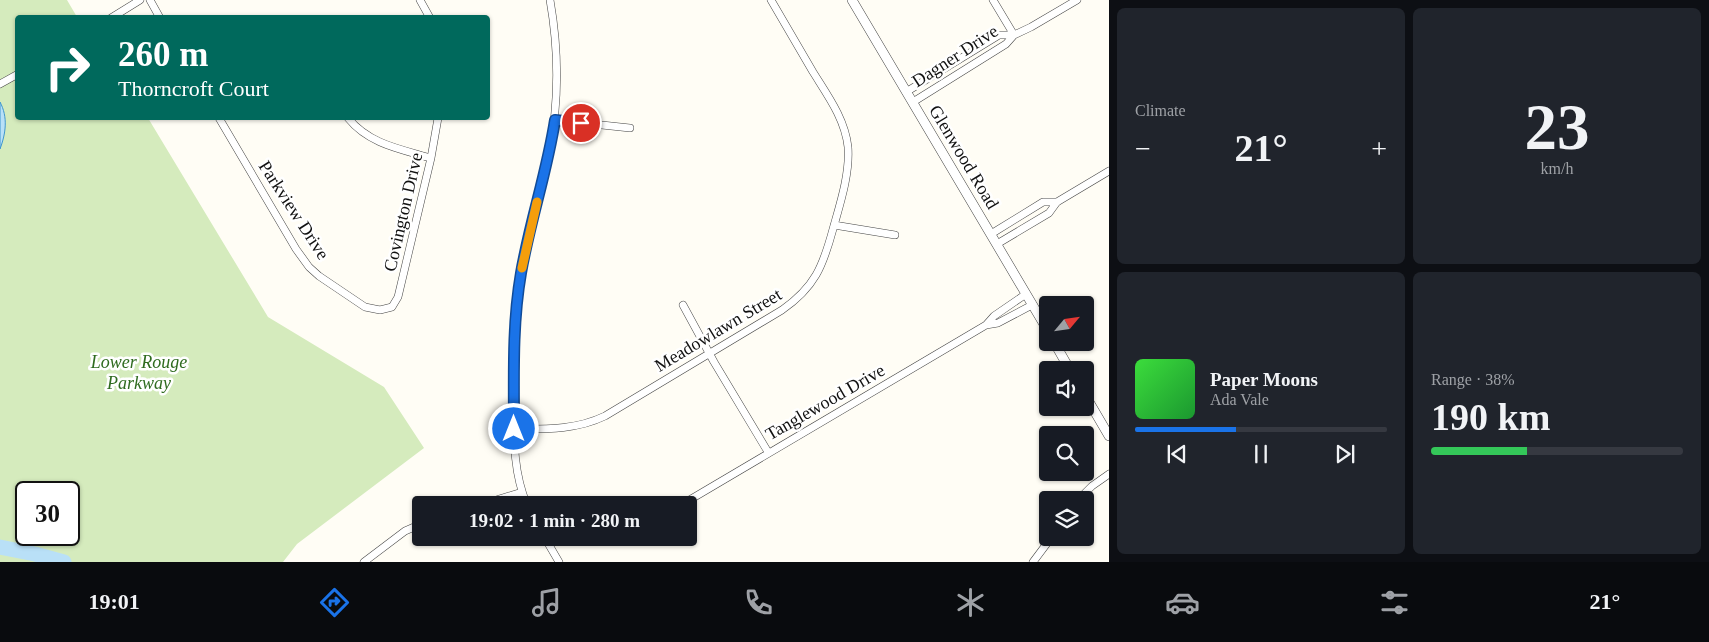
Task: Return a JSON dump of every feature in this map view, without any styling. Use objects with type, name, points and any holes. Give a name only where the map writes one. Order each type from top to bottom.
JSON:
[{"type":"street","points":[[150,0],[158,15]]},
{"type":"street","points":[[420,0],[428,15]]},
{"type":"street","points":[[524,496],[515,462],[514,352],[518,293],[525,252],[549,157],[555,120],[556,54],[554,20],[550,0]]},
{"type":"street","name":"Meadowlawn Street","points":[[514,429],[560,429],[596,420],[782,310],[803,294],[822,267],[848,165],[848,147],[838,114],[771,0]]},
{"type":"street","name":"Glenwood Road","points":[[852,0],[1039,316]]},
{"type":"street","points":[[993,0],[1014,35]]},
{"type":"street","name":"Dagner Drive","points":[[913,102],[1006,44],[1014,35],[1077,0]]},
{"type":"street","points":[[115,15],[136,1]]},
{"type":"street","name":"Dagner Drive","points":[[906,92],[999,35],[1014,35]]},
{"type":"street","points":[[0,84],[15,76]]},
{"type":"street","name":"Parkview Drive","points":[[220,120],[296,249],[309,267],[319,276],[365,307],[375,310],[388,309]]},
{"type":"street","points":[[350,120],[371,139],[431,158]]},
{"type":"street","name":"Covington Drive","points":[[388,309],[395,304],[398,296],[431,158],[438,120]]},
{"type":"street","points":[[555,120],[630,128]]},
{"type":"street","points":[[997,244],[1049,213],[1057,202],[1109,171]]},
{"type":"street","points":[[991,234],[1044,202],[1057,202]]},
{"type":"street","points":[[834,225],[895,235]]},
{"type":"street","name":"Tanglewood Drive","points":[[696,496],[986,325],[994,316],[1026,294]]},
{"type":"street","points":[[683,305],[768,452]]},
{"type":"street","name":"Tanglewood Drive","points":[[986,325],[998,323],[1032,305]]},
{"type":"street","points":[[1094,410],[1109,436]]},
{"type":"street","points":[[1088,491],[1109,474]]},
{"type":"street","points":[[509,496],[522,492]]},
{"type":"street","points":[[367,561],[412,528]]},
{"type":"street","points":[[550,546],[559,562]]},
{"type":"street","points":[[1033,562],[1044,546]]},
{"type":"green space","name":"Lower Rouge Parkway","points":[[0,0],[67,0],[76,15],[15,15],[15,120],[149,120],[268,317],[384,387],[424,448],[297,544],[283,562],[0,562]]},
{"type":"water","points":[[0,102],[3,108],[5,125],[0,149]]},
{"type":"waterway","points":[[0,547],[64,562]]},
{"type":"slow traffic","points":[[522,268],[537,202]]},
{"type":"route","points":[[514,429],[515,323],[521,274],[532,220],[549,157],[555,120],[581,123]]}]
